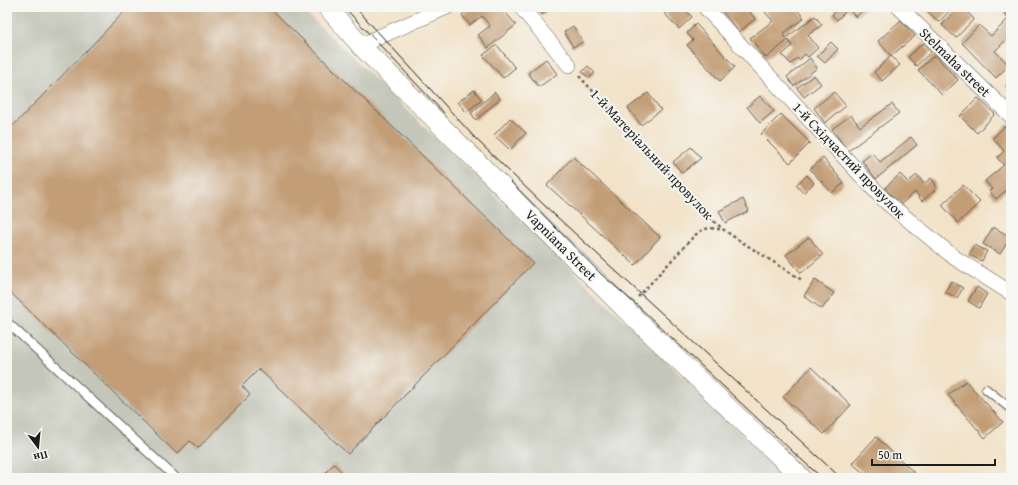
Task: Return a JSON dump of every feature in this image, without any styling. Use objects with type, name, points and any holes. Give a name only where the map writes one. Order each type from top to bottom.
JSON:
[{"type":"street","name":"Vapniana Street","points":[[327,7],[361,46],[625,309],[802,478]]},
{"type":"street","points":[[361,46],[447,7]]},
{"type":"street","points":[[521,7],[569,65]]},
{"type":"street","name":"1-й Східчастий провулок","points":[[705,7],[884,200],[955,258],[1011,293]]},
{"type":"street","name":"Stelmaha street","points":[[899,7],[1011,116]]},
{"type":"lane","points":[[7,322],[176,478]]},
{"type":"lane","points":[[986,388],[1011,409]]},
{"type":"path","name":"1-й Матеріальний провулок","points":[[569,65],[710,218],[724,230],[802,280]]},
{"type":"path","points":[[625,309],[701,230],[710,228],[724,230]]},
{"type":"shaded area","points":[[7,7],[300,7],[788,478],[7,478]]},
{"type":"building","points":[[129,7],[269,7],[533,263],[348,454],[259,369],[242,386],[250,395],[198,448],[190,441],[177,454],[7,289],[7,132]]},
{"type":"building","points":[[472,7],[501,7],[516,25],[488,48],[478,35],[490,26],[482,16],[470,25],[462,15]]},
{"type":"building","points":[[535,7],[551,7],[542,15]]},
{"type":"building","points":[[670,7],[683,7],[692,17],[679,29],[664,13]]},
{"type":"building","points":[[719,7],[748,7],[747,8],[755,19],[739,32]]},
{"type":"building","points":[[771,7],[795,7],[804,18],[783,34],[786,38],[815,16],[822,25],[808,35],[818,48],[808,57],[805,54],[799,60],[797,58],[791,64],[782,55],[792,46],[788,40],[766,58],[750,38],[773,21],[765,12]]},
{"type":"building","points":[[839,7],[866,7],[856,17],[848,9],[837,20],[832,15]]},
{"type":"building","points":[[923,7],[953,7],[939,22]]},
{"type":"building","points":[[960,7],[962,7],[974,19],[956,38],[942,25]]},
{"type":"building","points":[[1011,8],[1011,39],[1009,37],[995,51],[1009,65],[996,78],[962,43],[979,25],[991,36],[1009,18],[1004,13]]},
{"type":"building","points":[[901,20],[915,36],[891,56],[878,41]]},
{"type":"building","points":[[696,24],[735,67],[720,81],[687,45],[693,40],[687,33]]},
{"type":"building","points":[[573,26],[583,42],[573,47],[564,32]]},
{"type":"building","points":[[831,42],[838,49],[825,63],[817,56]]},
{"type":"building","points":[[923,43],[931,52],[916,66],[908,57]]},
{"type":"building","points":[[497,45],[515,68],[503,78],[483,55]]},
{"type":"building","points":[[935,55],[958,80],[942,95],[918,70]]},
{"type":"building","points":[[891,56],[900,65],[882,81],[874,72]]},
{"type":"building","points":[[810,58],[817,68],[794,86],[787,77]]},
{"type":"building","points":[[546,59],[557,74],[539,87],[528,73]]},
{"type":"building","points":[[588,66],[595,73],[589,78],[582,72]]},
{"type":"building","points":[[814,75],[821,84],[804,97],[797,88]]},
{"type":"building","points":[[1011,81],[1011,92],[1006,86]]},
{"type":"building","points":[[474,90],[482,100],[466,112],[458,102]]},
{"type":"building","points":[[495,92],[500,99],[476,120],[471,113]]},
{"type":"building","points":[[834,92],[846,106],[825,123],[814,108]]},
{"type":"building","points":[[648,93],[661,110],[641,125],[628,108]]},
{"type":"building","points":[[760,96],[774,111],[760,123],[747,107]]},
{"type":"building","points":[[978,98],[995,114],[977,133],[960,116]]},
{"type":"building","points":[[892,104],[899,113],[848,151],[832,129],[851,115],[860,127]]},
{"type":"building","points":[[781,114],[810,143],[790,163],[761,134]]},
{"type":"building","points":[[510,118],[526,133],[510,150],[494,135]]},
{"type":"building","points":[[1007,124],[1011,128],[1011,181],[1007,184],[1010,187],[996,199],[989,191],[992,189],[985,181],[1004,165],[997,158],[1004,151],[993,138]]},
{"type":"building","points":[[911,137],[917,145],[876,179],[862,161],[872,153],[880,162]]},
{"type":"building","points":[[691,147],[701,158],[682,173],[673,162]]},
{"type":"building","points":[[573,157],[660,237],[635,265],[547,185]]},
{"type":"building","points":[[823,158],[844,183],[832,193],[810,169]]},
{"type":"building","points":[[900,174],[908,182],[917,175],[924,184],[931,178],[935,183],[936,189],[922,201],[915,192],[900,205],[885,188]]},
{"type":"building","points":[[807,175],[814,183],[803,193],[796,185]]},
{"type":"building","points":[[963,185],[980,202],[958,223],[942,205]]},
{"type":"building","points":[[743,199],[749,211],[725,223],[719,211]]},
{"type":"building","points":[[993,227],[1011,237],[1000,254],[983,244]]},
{"type":"building","points":[[809,237],[823,255],[801,273],[786,255]]},
{"type":"building","points":[[974,245],[987,251],[982,261],[969,255]]},
{"type":"building","points":[[815,280],[834,293],[822,309],[804,296]]},
{"type":"building","points":[[951,281],[963,288],[957,298],[945,292]]},
{"type":"building","points":[[977,287],[987,294],[979,308],[968,301]]},
{"type":"building","points":[[811,367],[851,405],[824,434],[783,397]]},
{"type":"building","points":[[966,381],[1003,422],[985,438],[948,395]]},
{"type":"building","points":[[876,437],[920,478],[869,478],[852,463]]},
{"type":"building","points":[[334,464],[348,478],[320,478]]},
{"type":"tram line","points":[[344,7],[444,113]]},
{"type":"tram line","points":[[355,7],[477,140],[544,205],[841,478]]},
{"type":"tram line","points":[[511,182],[601,274],[638,306],[822,478]]}]
